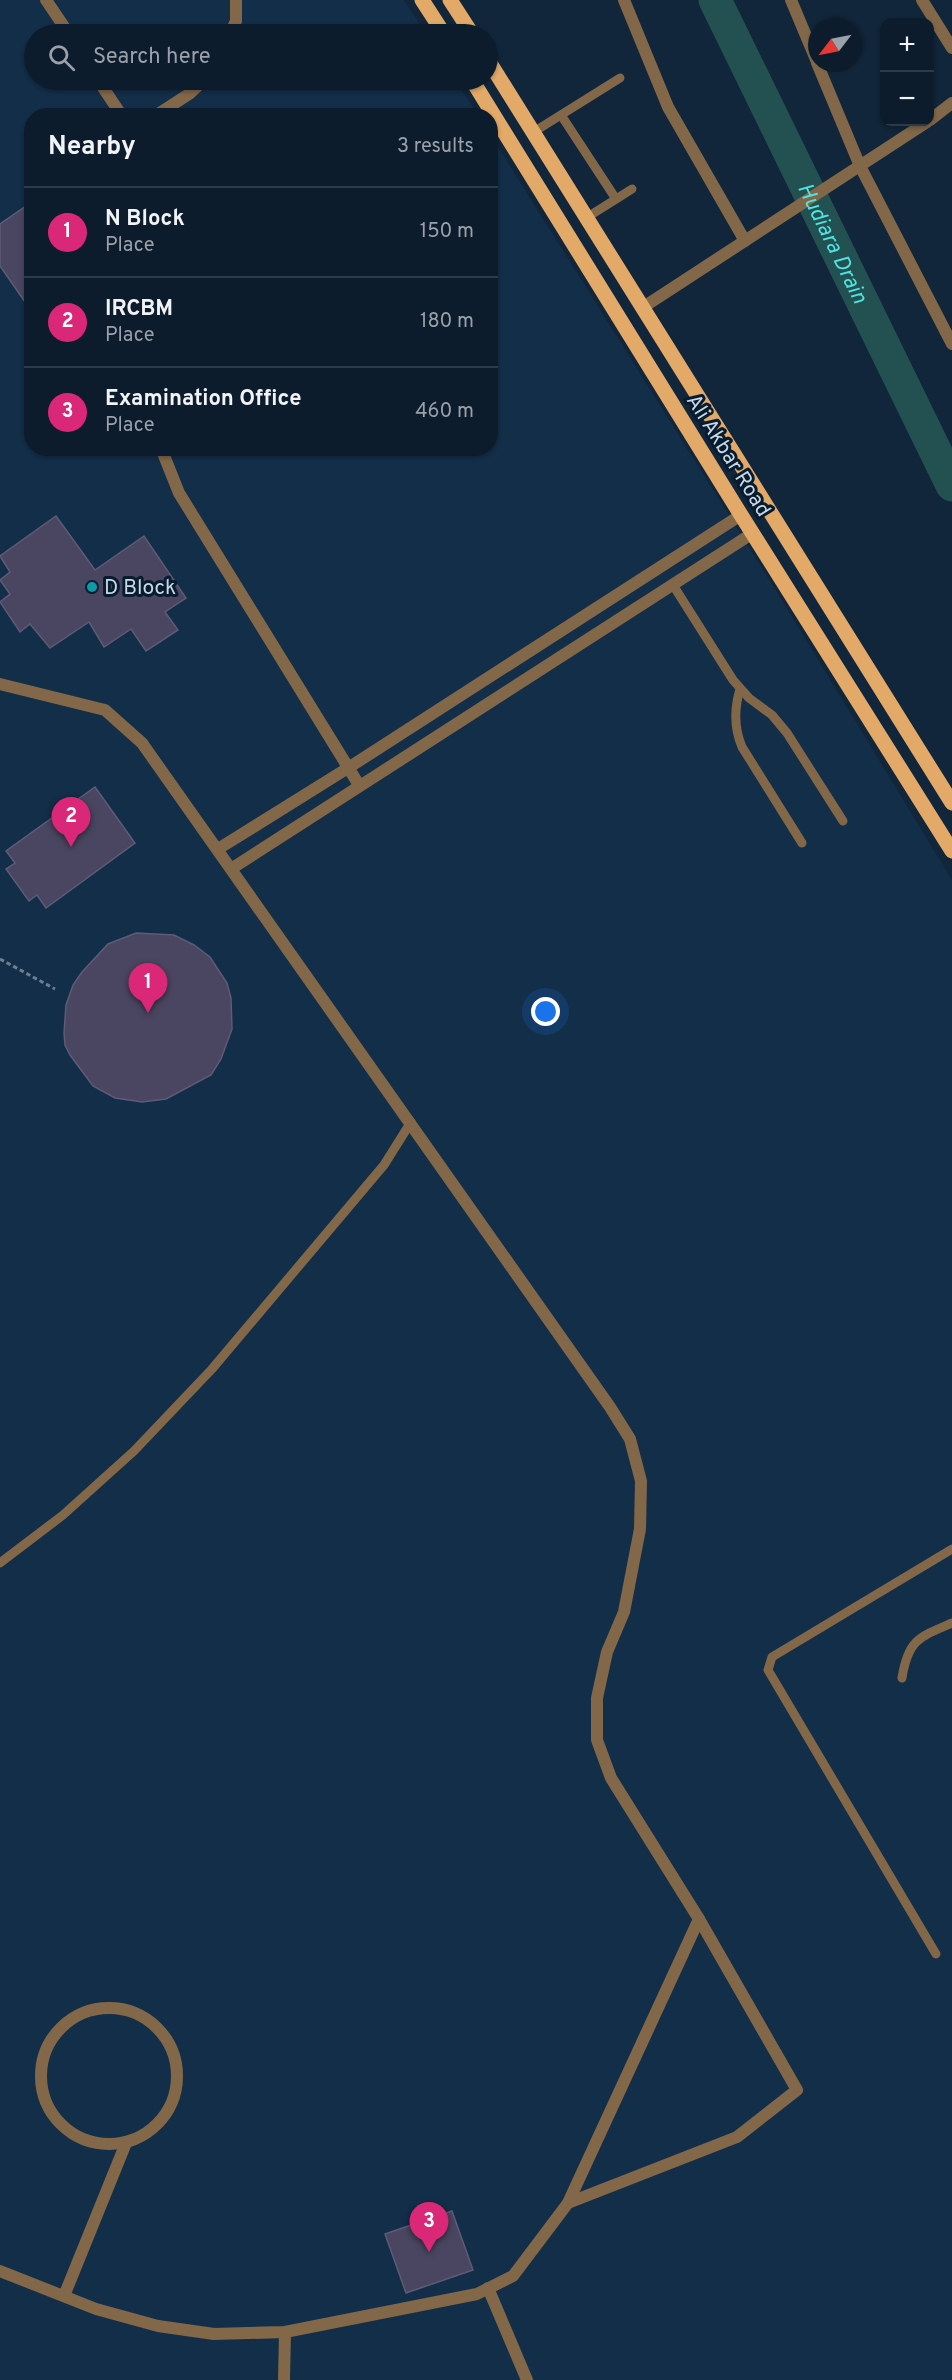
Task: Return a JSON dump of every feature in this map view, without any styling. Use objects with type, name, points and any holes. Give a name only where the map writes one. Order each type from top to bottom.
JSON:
[{"type":"main road","points":[[422,0],[438,24]]},
{"type":"main road","points":[[450,0],[466,24]]},
{"type":"main road","name":"Ali Akbar Road","points":[[498,77],[952,803]]},
{"type":"main road","name":"Ali Akbar Road","points":[[478,90],[489,108]]},
{"type":"main road","name":"Ali Akbar Road","points":[[498,122],[952,851]]},
{"type":"street","points":[[46,0],[62,24]]},
{"type":"street","points":[[235,24],[236,0]]},
{"type":"street","points":[[624,0],[668,107],[745,241]]},
{"type":"street","points":[[791,0],[808,41]]},
{"type":"street","points":[[922,0],[952,48]]},
{"type":"street","points":[[821,72],[860,166],[952,344]]},
{"type":"street","points":[[105,90],[117,108]]},
{"type":"street","points":[[167,108],[193,90]]},
{"type":"street","points":[[934,116],[952,103]]},
{"type":"street","points":[[642,308],[920,126]]},
{"type":"street","points":[[164,456],[178,493],[359,785]]},
{"type":"street","points":[[218,849],[741,515]]},
{"type":"street","points":[[231,869],[753,533]]},
{"type":"street","points":[[0,684],[105,710],[142,743],[411,1122],[630,1439],[641,1481],[640,1530],[624,1612],[607,1652],[597,1698],[597,1740],[611,1778],[699,1919],[796,2090],[737,2138],[568,2203]]},
{"type":"street","points":[[0,2271],[96,2309],[158,2326],[214,2334],[285,2332],[477,2294],[513,2276],[568,2203],[699,1919]]},
{"type":"street","points":[[64,2296],[126,2143],[150,2132],[167,2113],[177,2088],[176,2062],[166,2038],[148,2020],[124,2009],[111,2008],[86,2012],[64,2025],[48,2046],[41,2070],[44,2096],[56,2119],[76,2136],[100,2144],[126,2143]]},
{"type":"street","points":[[488,2288],[527,2380]]},
{"type":"street","points":[[284,2380],[285,2332]]},
{"type":"lane","points":[[532,133],[620,78]]},
{"type":"lane","points":[[561,115],[616,199]]},
{"type":"lane","points":[[586,218],[632,189]]},
{"type":"lane","points":[[673,585],[740,689],[771,716],[787,734],[843,821]]},
{"type":"lane","points":[[740,689],[736,703],[736,734],[802,843]]},
{"type":"lane","points":[[0,1563],[63,1515],[134,1450],[212,1369],[384,1165],[411,1122]]},
{"type":"lane","points":[[936,1954],[768,1670],[771,1657],[952,1549]]},
{"type":"lane","points":[[902,1678],[905,1661],[919,1638],[952,1623]]},
{"type":"path","points":[[0,959],[55,989]]},
{"type":"shaded area","points":[[0,0],[404,0],[420,24],[24,24],[24,90],[462,90],[473,108],[24,108],[24,456],[498,456],[498,147],[764,571],[952,880],[952,2380],[0,2380]]},
{"type":"building","points":[[24,208],[24,300],[0,266],[0,224]]},
{"type":"building","name":"D Block","points":[[56,516],[95,570],[144,536],[186,598],[165,612],[178,630],[146,651],[131,629],[104,647],[89,622],[50,648],[30,624],[20,632],[0,602],[10,594],[0,580],[10,572],[0,556]]},
{"type":"building","points":[[95,787],[135,843],[46,908],[37,895],[29,901],[6,869],[15,863],[6,851]]},
{"type":"building","points":[[136,933],[174,935],[194,945],[210,957],[227,983],[231,998],[232,1029],[221,1059],[211,1075],[166,1099],[142,1102],[115,1098],[93,1086],[70,1055],[65,1045],[64,1033],[66,1005],[73,985],[82,972],[108,944]]},
{"type":"building","points":[[452,2211],[473,2270],[406,2293],[385,2234]]},
{"type":"waterway","name":"Hudiara Drain","points":[[715,0],[952,485]]},
{"type":"place","name":"D Block","points":[[92,587]]},
{"type":"place","name":"IRCBM","points":[[71,847]]},
{"type":"place","name":"N Block","points":[[148,1013]]},
{"type":"place","name":"Examination Office","points":[[429,2252]]}]
